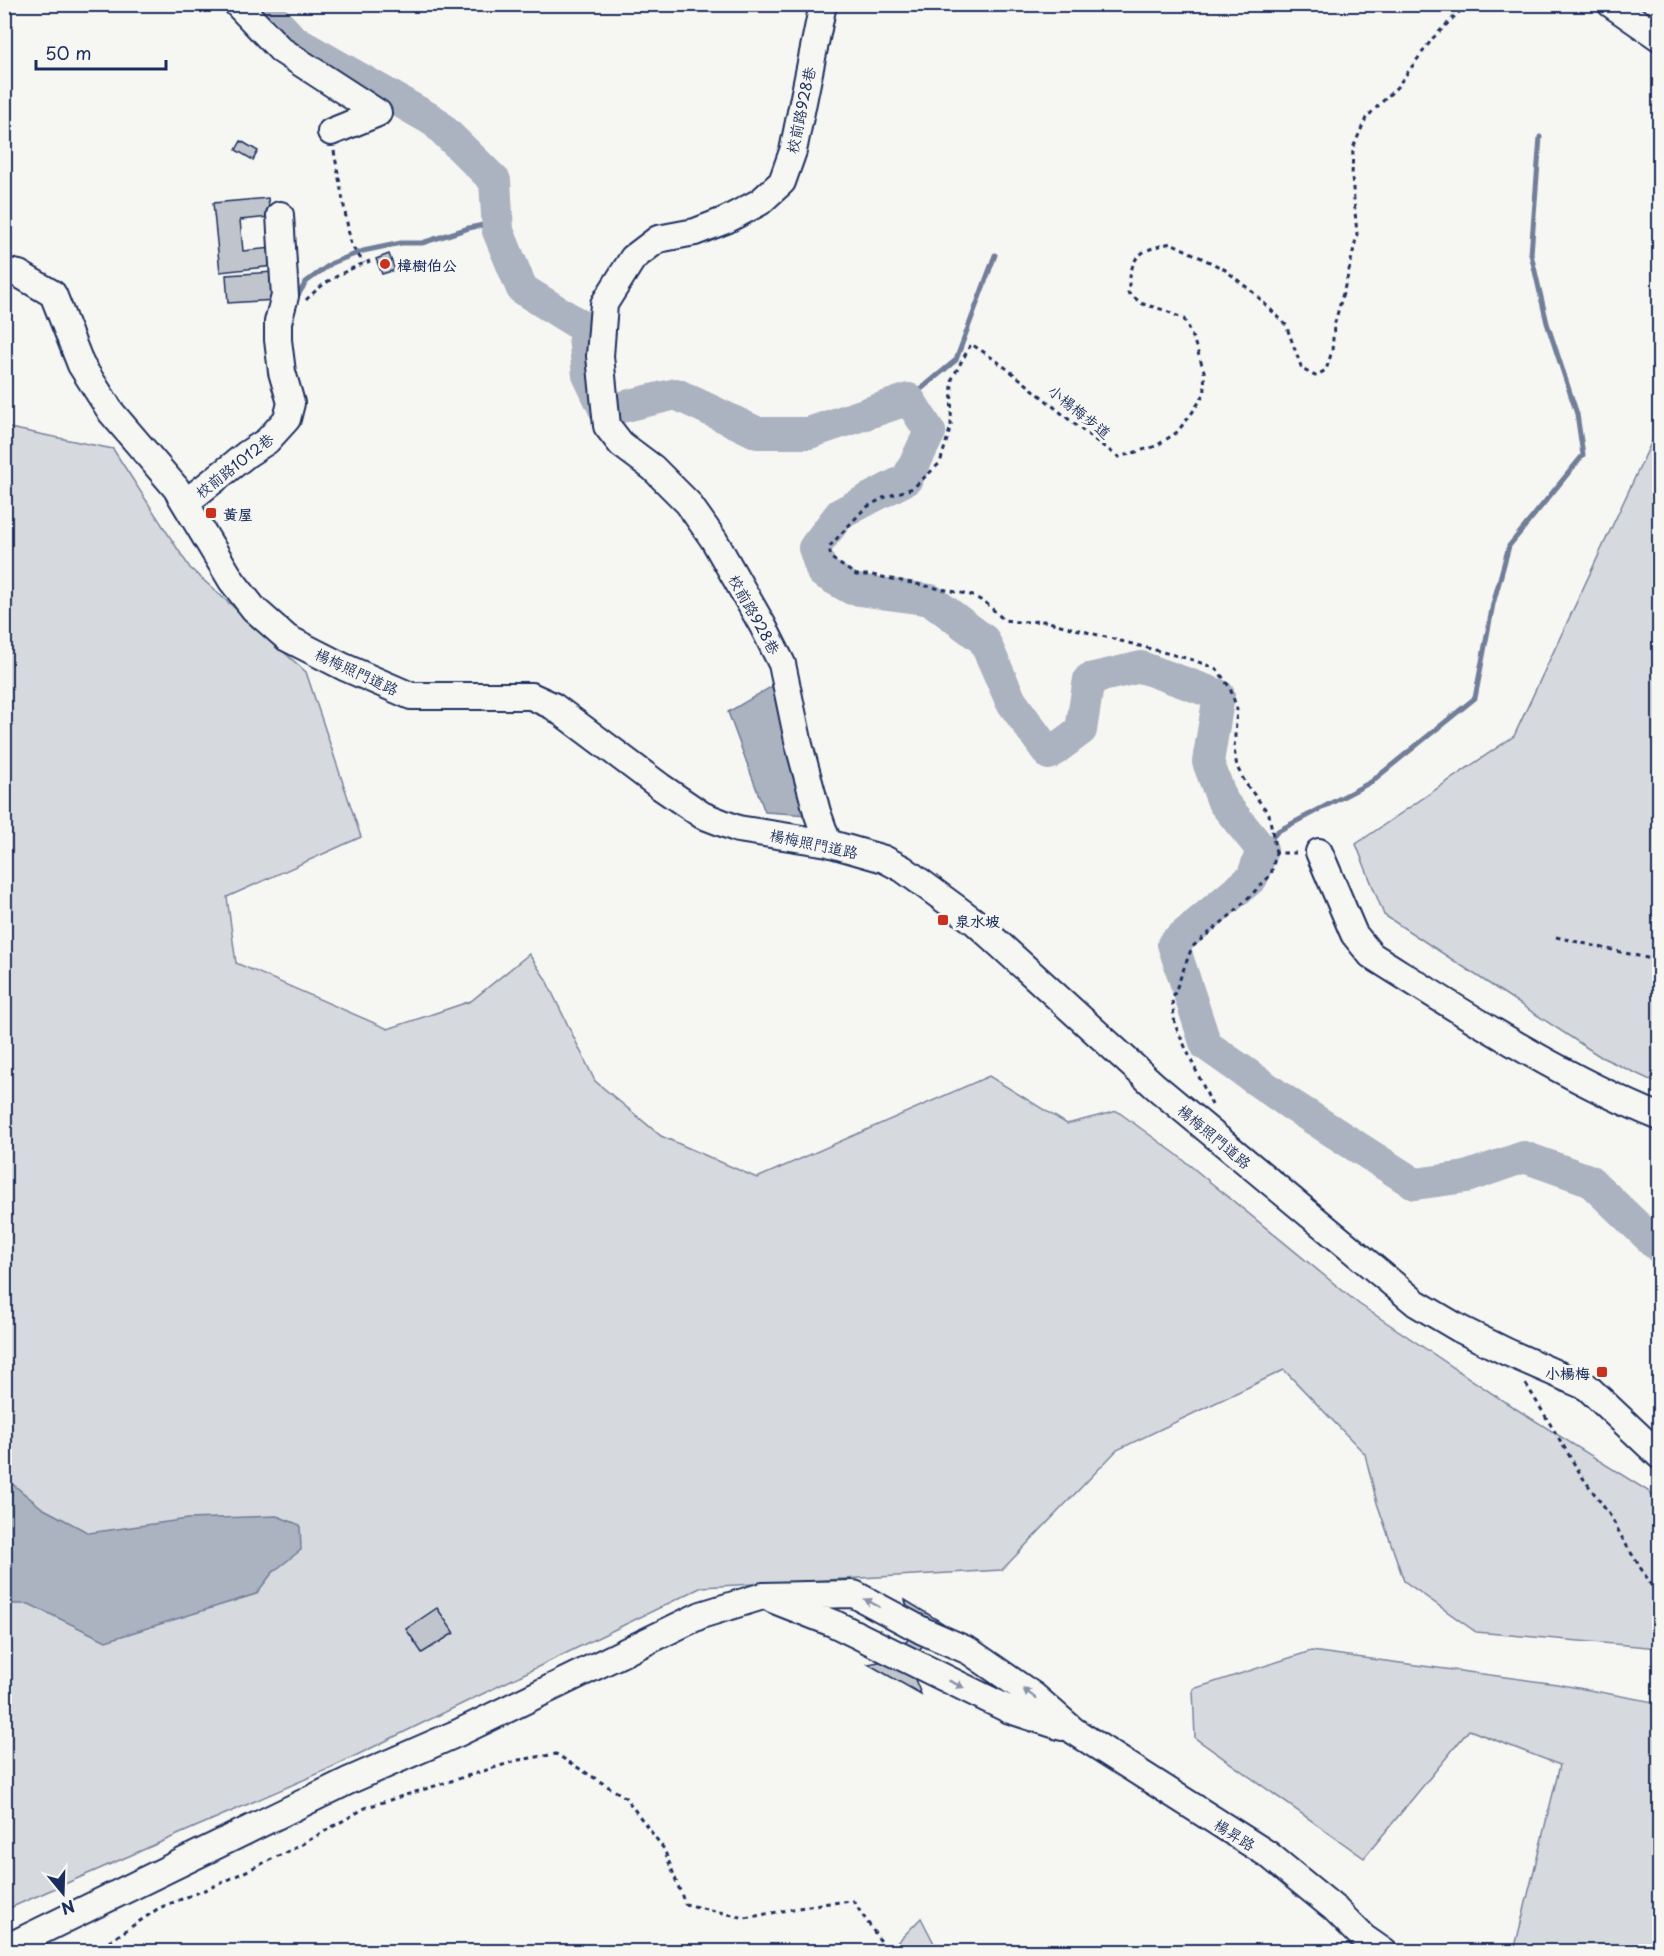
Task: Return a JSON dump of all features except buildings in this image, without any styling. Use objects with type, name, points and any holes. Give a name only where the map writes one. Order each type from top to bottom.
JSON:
[{"type":"street","points":[[237,4],[281,50],[378,113],[331,132]]},
{"type":"street","name":"校前路928巷","points":[[823,4],[793,151],[782,182],[760,202],[726,220],[695,232],[658,239],[633,258],[604,304],[600,356],[607,426],[621,444],[653,468],[688,503],[714,540],[782,664],[802,757],[828,843]]},
{"type":"street","points":[[1611,4],[1659,38]]},
{"type":"street","name":"校前路1012巷","points":[[185,503],[267,441],[287,419],[291,403],[282,372],[278,322],[289,315],[285,296],[280,215]]},
{"type":"street","name":"楊梅照門道路","points":[[4,271],[19,274],[53,294],[81,364],[111,412],[176,488],[232,581],[254,609],[287,638],[344,667],[411,696],[531,696],[553,706],[702,815],[738,829],[828,843],[884,859],[903,869],[975,922],[1155,1086],[1416,1303],[1460,1329],[1587,1387],[1659,1456]]},
{"type":"street","points":[[1319,852],[1354,934],[1371,955],[1514,1045],[1627,1104],[1659,1117]]},
{"type":"street","points":[[4,1949],[348,1781],[458,1733],[701,1615],[763,1596],[854,1594],[923,1631],[969,1651],[1034,1696],[1074,1731]]},
{"type":"street","points":[[763,1596],[835,1624],[1010,1710],[1074,1731]]},
{"type":"street","name":"楊昇路","points":[[1074,1731],[1269,1856],[1335,1909],[1364,1938],[1384,1952]]},
{"type":"path","name":"小楊梅步道","points":[[1276,854],[1269,814],[1246,784],[1238,767],[1234,749],[1236,709],[1230,688],[1217,669],[1193,660],[1044,621],[1004,620],[986,603],[971,595],[872,575],[856,575],[831,558],[829,547],[865,508],[883,498],[913,488],[940,462],[951,426],[952,379],[971,344],[1034,389],[1055,409],[1119,457],[1156,446],[1176,433],[1190,417],[1204,393],[1204,371],[1184,319],[1143,304],[1128,293],[1131,266],[1144,249],[1171,243],[1224,269],[1255,294],[1286,325],[1302,369],[1315,376],[1326,370],[1332,351],[1334,326],[1357,234],[1352,177],[1353,148],[1366,118],[1397,87],[1433,38],[1467,4]]},
{"type":"path","points":[[331,132],[351,245],[363,263]]},
{"type":"path","points":[[1212,1107],[1175,1025],[1172,1000],[1192,947],[1232,914],[1271,875],[1276,854],[1319,852]]},
{"type":"path","points":[[1556,937],[1659,961]]},
{"type":"path","points":[[1524,1381],[1581,1475],[1611,1517],[1624,1543],[1659,1599]]},
{"type":"path","points":[[94,1952],[159,1908],[217,1885],[297,1847],[367,1807],[519,1760],[556,1754],[625,1797],[664,1849],[684,1904],[745,1918],[820,1904],[853,1901],[879,1938],[894,1952]]},
{"type":"shaded area","points":[[1659,426],[1660,1084],[1601,1057],[1384,915],[1356,844],[1514,736]]},
{"type":"shaded area","points":[[5,427],[113,449],[190,568],[306,672],[361,837],[227,897],[236,963],[388,1029],[471,1001],[529,954],[545,978],[595,1081],[661,1136],[757,1178],[989,1076],[1067,1124],[1117,1111],[1176,1154],[1359,1304],[1505,1402],[1648,1491],[1659,1503],[1659,1648],[1476,1632],[1404,1581],[1377,1503],[1365,1454],[1284,1370],[1117,1450],[1002,1570],[702,1587],[324,1771],[5,1910]]},
{"type":"shaded area","points":[[776,684],[808,815],[765,812],[728,712]]},
{"type":"shaded area","points":[[4,1477],[42,1508],[89,1533],[188,1519],[277,1516],[300,1525],[301,1550],[273,1572],[256,1594],[106,1641],[29,1604],[5,1604]]},
{"type":"shaded area","points":[[1311,1651],[1557,1684],[1659,1703],[1659,1951],[1514,1951],[1560,1765],[1469,1730],[1364,1858],[1195,1738],[1193,1689]]},
{"type":"shaded area","points":[[921,1918],[938,1951],[889,1951]]},
{"type":"waterway","points":[[259,4],[294,41],[434,121],[495,181],[498,231],[522,289],[583,327],[588,375],[605,411],[676,394],[758,433],[809,433],[909,399],[930,432],[907,479],[840,514],[814,548],[822,572],[852,589],[931,600],[984,640],[1011,701],[1049,754],[1081,730],[1089,679],[1141,667],[1219,695],[1208,762],[1223,802],[1262,850],[1252,878],[1173,944],[1206,1045],[1290,1104],[1415,1184],[1466,1177],[1524,1157],[1589,1180],[1660,1248]]},
{"type":"waterway","points":[[1262,850],[1278,831],[1371,782],[1475,698],[1493,604],[1509,546],[1583,455],[1577,414],[1547,323],[1531,254],[1540,137]]},
{"type":"waterway","points":[[294,302],[306,282],[332,263],[363,251],[401,243],[422,243],[497,222]]},
{"type":"waterway","points":[[909,399],[956,360],[995,255]]},
{"type":"place","name":"樟樹伯公","points":[[385,264]]},
{"type":"place","name":"黃屋","points":[[211,513]]},
{"type":"place","name":"泉水坡","points":[[943,920]]},
{"type":"place","name":"小楊梅","points":[[1602,1372]]}]
